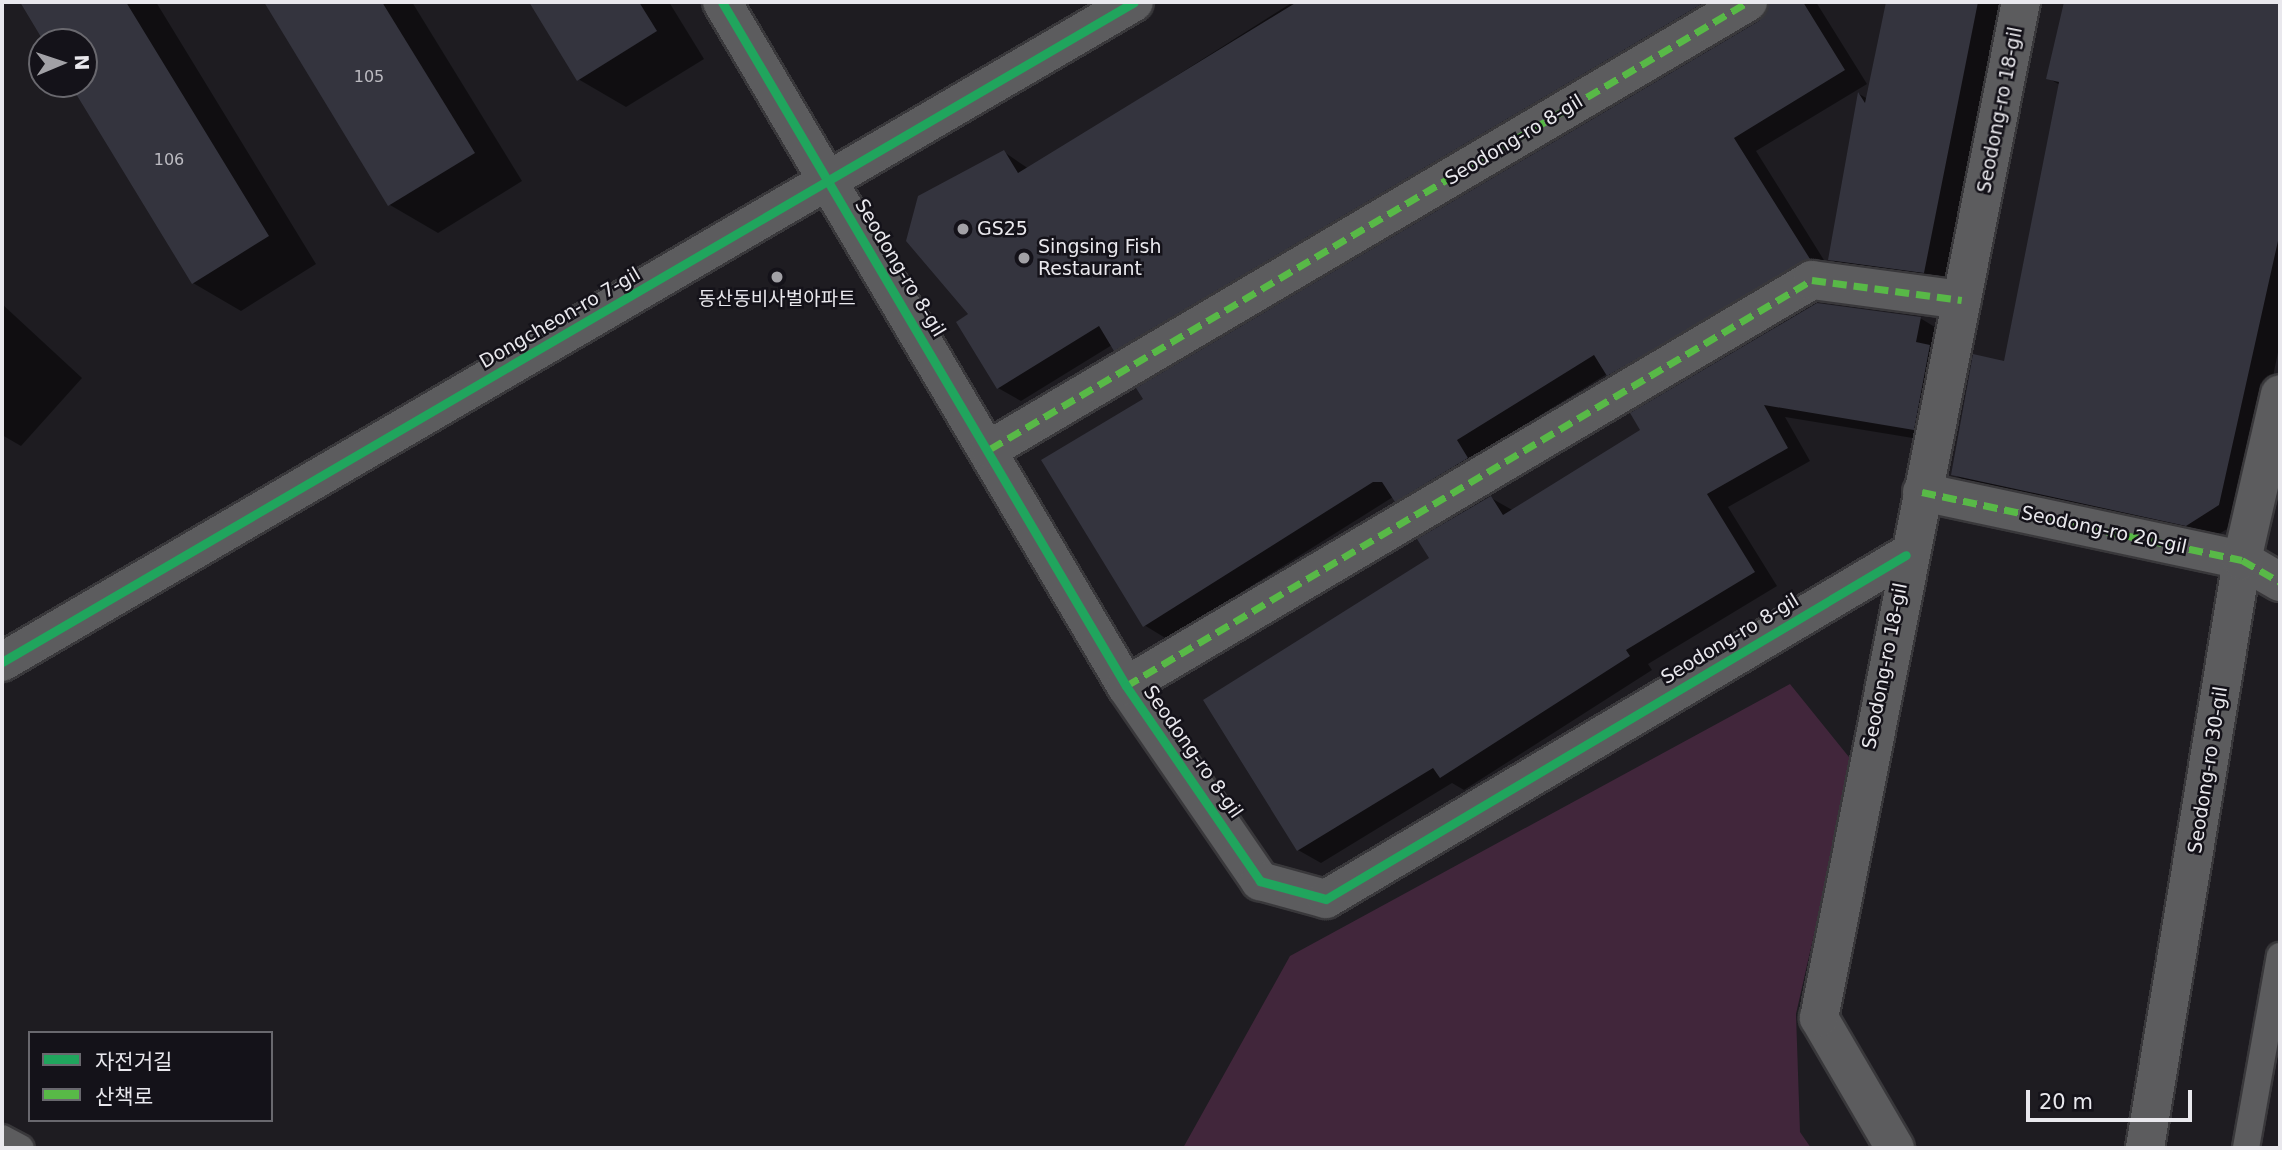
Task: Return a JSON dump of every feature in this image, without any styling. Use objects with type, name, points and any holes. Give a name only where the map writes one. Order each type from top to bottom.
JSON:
[{"type":"street","name":"Seodong-ro 8-gil","points":[[722,2],[828,183],[990,449],[1126,686],[1260,881],[1326,899],[1906,555]]},
{"type":"street","name":"Dongcheon-ro 7-gil","points":[[2,662],[1135,2]]},
{"type":"street","name":"Seodong-ro 8-gil","points":[[990,449],[1748,2]]},
{"type":"street","name":"Seodong-ro 18-gil","points":[[1895,1148],[1818,1018],[1906,555],[1922,492],[1962,300],[2021,2]]},
{"type":"street","name":"Seodong-ro 8-gil","points":[[1126,686],[1812,280],[1962,300]]},
{"type":"street","name":"Seodong-ro 30-gil","points":[[2146,1148],[2242,560],[2280,394]]},
{"type":"street","name":"Seodong-ro 20-gil","points":[[1922,492],[2242,560],[2280,582]]},
{"type":"lane","points":[[2246,1148],[2280,956]]},
{"type":"lane","points":[[2,1138],[21,1148]]},
{"type":"shaded area","points":[[1790,684],[1853,762],[1796,1014],[1800,1132],[1811,1148],[1183,1148],[1290,956]]},
{"type":"building","points":[[20,2],[126,2],[269,236],[192,284],[79,98],[98,98],[98,28],[36,28]]},
{"type":"building","points":[[264,2],[382,2],[475,153],[388,206]]},
{"type":"building","points":[[529,2],[639,2],[657,31],[577,81]]},
{"type":"building","points":[[1297,2],[1705,2],[1114,351],[1099,326],[997,389],[956,322],[968,314],[906,241],[918,196],[1004,150],[1018,173]]},
{"type":"building","points":[[1770,2],[1803,2],[1845,70],[1734,138],[1810,259],[1607,376],[1594,355],[1457,440],[1468,458],[1395,502],[1382,482],[1373,482],[1143,627],[1041,460],[1143,399],[1136,388],[1759,21]]},
{"type":"building","points":[[1886,2],[1978,2],[1924,273],[1828,260],[1858,92],[1865,103]]},
{"type":"building","points":[[2064,2],[2280,2],[2280,232],[2219,505],[2186,526],[1951,475],[1973,354],[2004,361],[2059,82],[2046,79]]},
{"type":"building","points":[[1817,303],[1921,317],[1916,342],[1930,345],[1914,430],[1764,405],[1788,448],[1707,494],[1755,572],[1626,650],[1630,656],[1440,778],[1433,768],[1297,851],[1203,700],[1429,558],[1417,539],[1491,496],[1503,515],[1640,430],[1630,413]]},
{"type":"marked path","points":[[990,449],[1748,2]]},
{"type":"marked path","points":[[1126,686],[1812,280],[1962,300]]},
{"type":"marked path","points":[[1922,492],[2242,560],[2280,582]]},
{"type":"cycle path","points":[[722,2],[1126,686],[1260,881],[1326,899],[1906,555]]},
{"type":"cycle path","points":[[2,662],[1134,2]]},
{"type":"place","name":"GS25","points":[[963,229]]},
{"type":"place","name":"Singsing Fish Restaurant","points":[[1024,258]]},
{"type":"place","name":"동산동비사벌아파트","points":[[777,277]]}]
